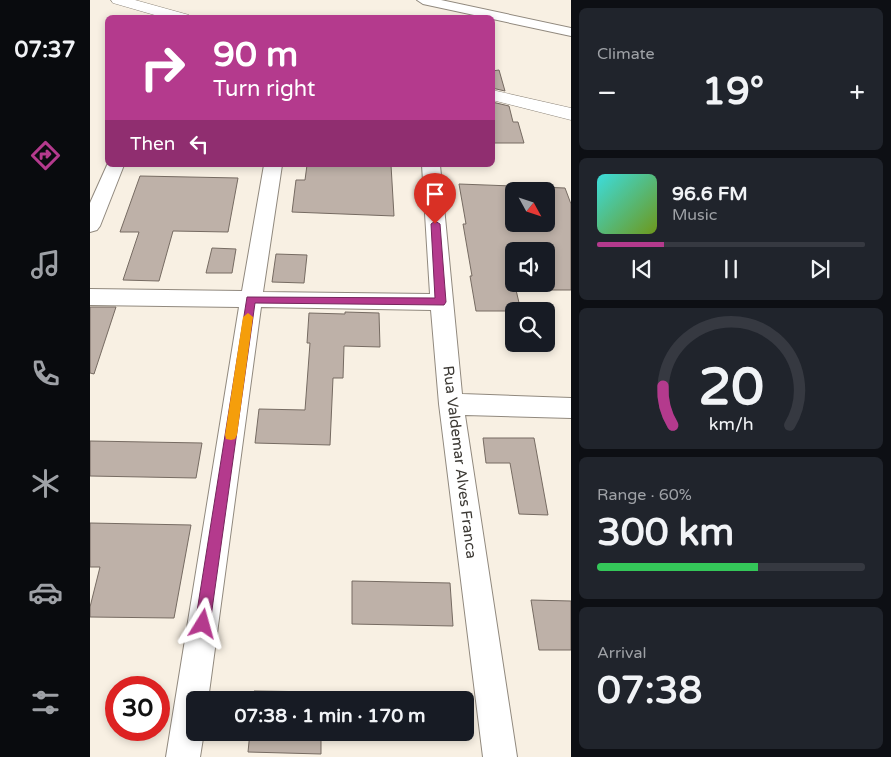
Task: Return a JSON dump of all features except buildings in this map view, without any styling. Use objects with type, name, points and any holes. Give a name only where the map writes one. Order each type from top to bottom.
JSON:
[{"type":"main road","points":[[118,0],[174,15]]},
{"type":"main road","points":[[495,96],[571,114]]},
{"type":"street","points":[[423,0],[492,15]]},
{"type":"street","points":[[495,16],[571,32]]},
{"type":"street","points":[[90,226],[114,167]]},
{"type":"street","points":[[183,757],[273,167]]},
{"type":"street","name":"Rua Valdemar Alves Franca","points":[[431,167],[451,404],[500,757]]},
{"type":"street","points":[[90,297],[441,302]]},
{"type":"street","points":[[451,404],[571,408]]},
{"type":"slow traffic","points":[[231,435],[248,317]]},
{"type":"route","points":[[203,624],[251,300],[441,302],[435,224]]}]
